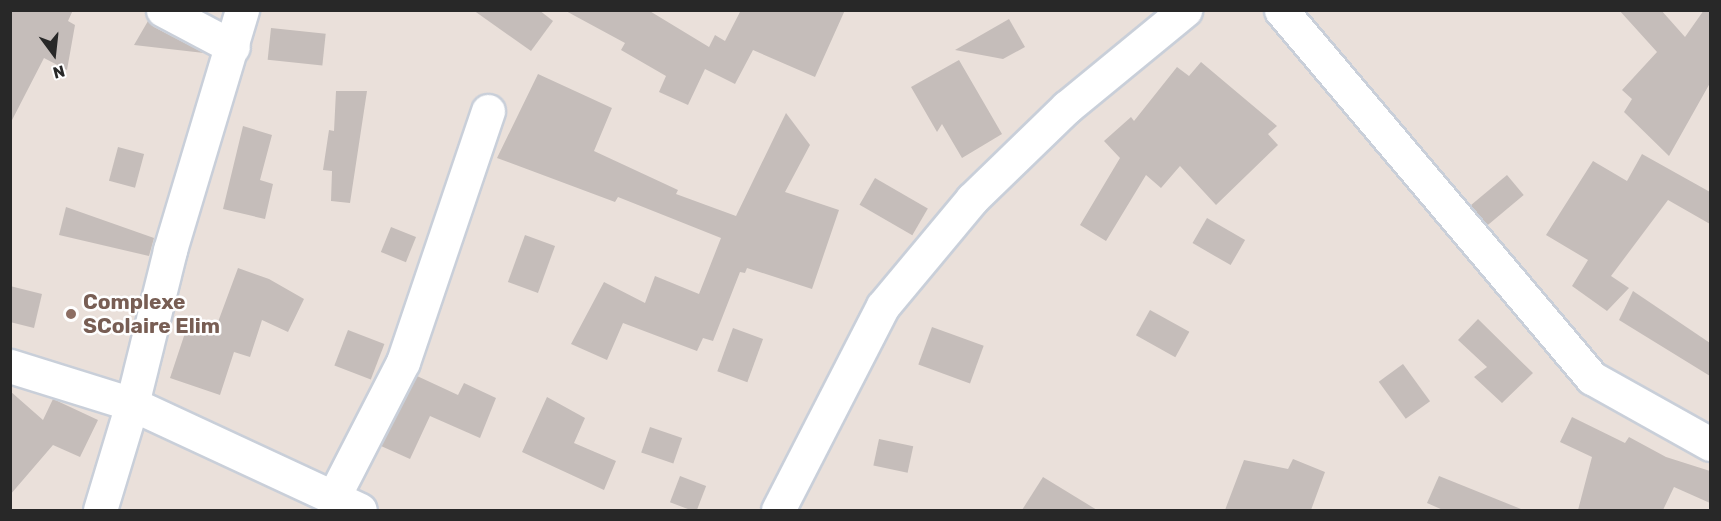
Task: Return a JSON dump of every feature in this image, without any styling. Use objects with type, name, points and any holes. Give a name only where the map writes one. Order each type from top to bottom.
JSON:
[{"type":"street","points":[[163,10],[233,47]]},
{"type":"street","points":[[100,510],[132,404],[170,250],[233,47],[242,10]]},
{"type":"street","points":[[778,510],[883,306],[972,199],[1067,107],[1185,10]]},
{"type":"street","points":[[1281,10],[1592,378],[1710,444]]},
{"type":"street","points":[[10,366],[132,404],[347,504],[403,362],[488,111]]},
{"type":"building","points":[[10,10],[73,10],[68,21],[75,25],[67,70],[44,58],[10,124]]},
{"type":"building","points":[[473,10],[539,10],[553,21],[531,51]]},
{"type":"building","points":[[564,10],[648,10],[709,47],[715,35],[725,41],[741,10],[845,10],[815,77],[753,50],[735,84],[705,69],[688,105],[659,92],[666,76],[621,50],[625,43]]},
{"type":"building","points":[[1619,10],[1661,10],[1685,37],[1704,10],[1710,10],[1710,83],[1669,156],[1624,112],[1632,99],[1622,90],[1657,52]]},
{"type":"building","points":[[1009,19],[1025,47],[1003,59],[955,50]]},
{"type":"building","points":[[148,21],[154,27],[204,53],[134,45]]},
{"type":"building","points":[[271,28],[326,34],[322,66],[268,60]]},
{"type":"building","points":[[959,60],[1002,134],[962,158],[942,124],[937,132],[911,87]]},
{"type":"building","points":[[1201,62],[1277,126],[1268,134],[1278,145],[1216,205],[1180,166],[1161,188],[1146,175],[1106,241],[1080,225],[1120,158],[1104,141],[1131,117],[1134,121],[1177,67],[1189,76]]},
{"type":"building","points":[[538,74],[612,108],[594,151],[678,190],[676,194],[736,216],[786,113],[810,145],[785,192],[839,210],[812,289],[747,268],[745,273],[740,272],[713,341],[703,338],[697,351],[623,323],[607,360],[571,344],[604,282],[645,303],[655,276],[699,294],[721,238],[618,197],[615,202],[497,158]]},
{"type":"building","points":[[336,91],[367,91],[350,203],[331,201],[332,171],[323,170],[329,130],[334,131]]},
{"type":"building","points":[[243,126],[272,135],[260,180],[273,184],[265,219],[223,209]]},
{"type":"building","points":[[118,147],[144,154],[135,188],[109,181]]},
{"type":"building","points":[[1642,154],[1710,192],[1710,224],[1668,200],[1611,276],[1629,288],[1607,311],[1572,286],[1588,260],[1546,235],[1593,161],[1627,181]]},
{"type":"building","points":[[1507,175],[1524,195],[1487,226],[1470,206]]},
{"type":"building","points":[[875,178],[928,208],[912,235],[860,205]]},
{"type":"building","points":[[66,207],[154,238],[149,256],[59,235]]},
{"type":"building","points":[[1207,218],[1245,240],[1231,265],[1192,243]]},
{"type":"building","points":[[391,227],[416,237],[406,262],[381,252]]},
{"type":"building","points":[[525,235],[555,246],[538,293],[508,282]]},
{"type":"building","points":[[238,268],[269,279],[304,299],[288,332],[262,320],[250,357],[234,352],[220,395],[170,378],[189,321],[215,330]]},
{"type":"building","points":[[10,286],[42,294],[34,328],[10,322]]},
{"type":"building","points":[[1633,291],[1710,343],[1710,376],[1619,320]]},
{"type":"building","points":[[1150,310],[1189,332],[1175,357],[1136,335]]},
{"type":"building","points":[[1478,319],[1533,373],[1502,403],[1474,377],[1487,367],[1458,340]]},
{"type":"building","points":[[932,327],[984,346],[970,383],[918,365]]},
{"type":"building","points":[[733,328],[763,339],[747,382],[717,371]]},
{"type":"building","points":[[348,330],[384,344],[371,379],[334,365]]},
{"type":"building","points":[[1403,364],[1430,401],[1406,419],[1379,382]]},
{"type":"building","points":[[417,376],[458,395],[464,383],[496,398],[480,438],[430,416],[410,459],[381,446]]},
{"type":"building","points":[[10,391],[43,420],[53,399],[98,420],[80,457],[53,445],[10,495]]},
{"type":"building","points":[[547,397],[585,418],[574,443],[616,461],[604,490],[522,452]]},
{"type":"building","points":[[1572,417],[1625,443],[1629,437],[1666,457],[1710,471],[1710,503],[1674,487],[1663,510],[1578,510],[1592,457],[1560,442]]},
{"type":"building","points":[[650,427],[682,438],[673,464],[641,453]]},
{"type":"building","points":[[879,439],[913,446],[908,473],[873,465]]},
{"type":"building","points":[[1293,459],[1325,472],[1311,510],[1225,510],[1244,460],[1288,469]]},
{"type":"building","points":[[680,476],[706,486],[697,510],[690,510],[670,502]]},
{"type":"building","points":[[1439,476],[1521,510],[1443,510],[1427,503]]},
{"type":"building","points":[[1043,477],[1097,510],[1022,510]]},
{"type":"place","name":"Complexe SColaire Elim","points":[[71,314]]}]
